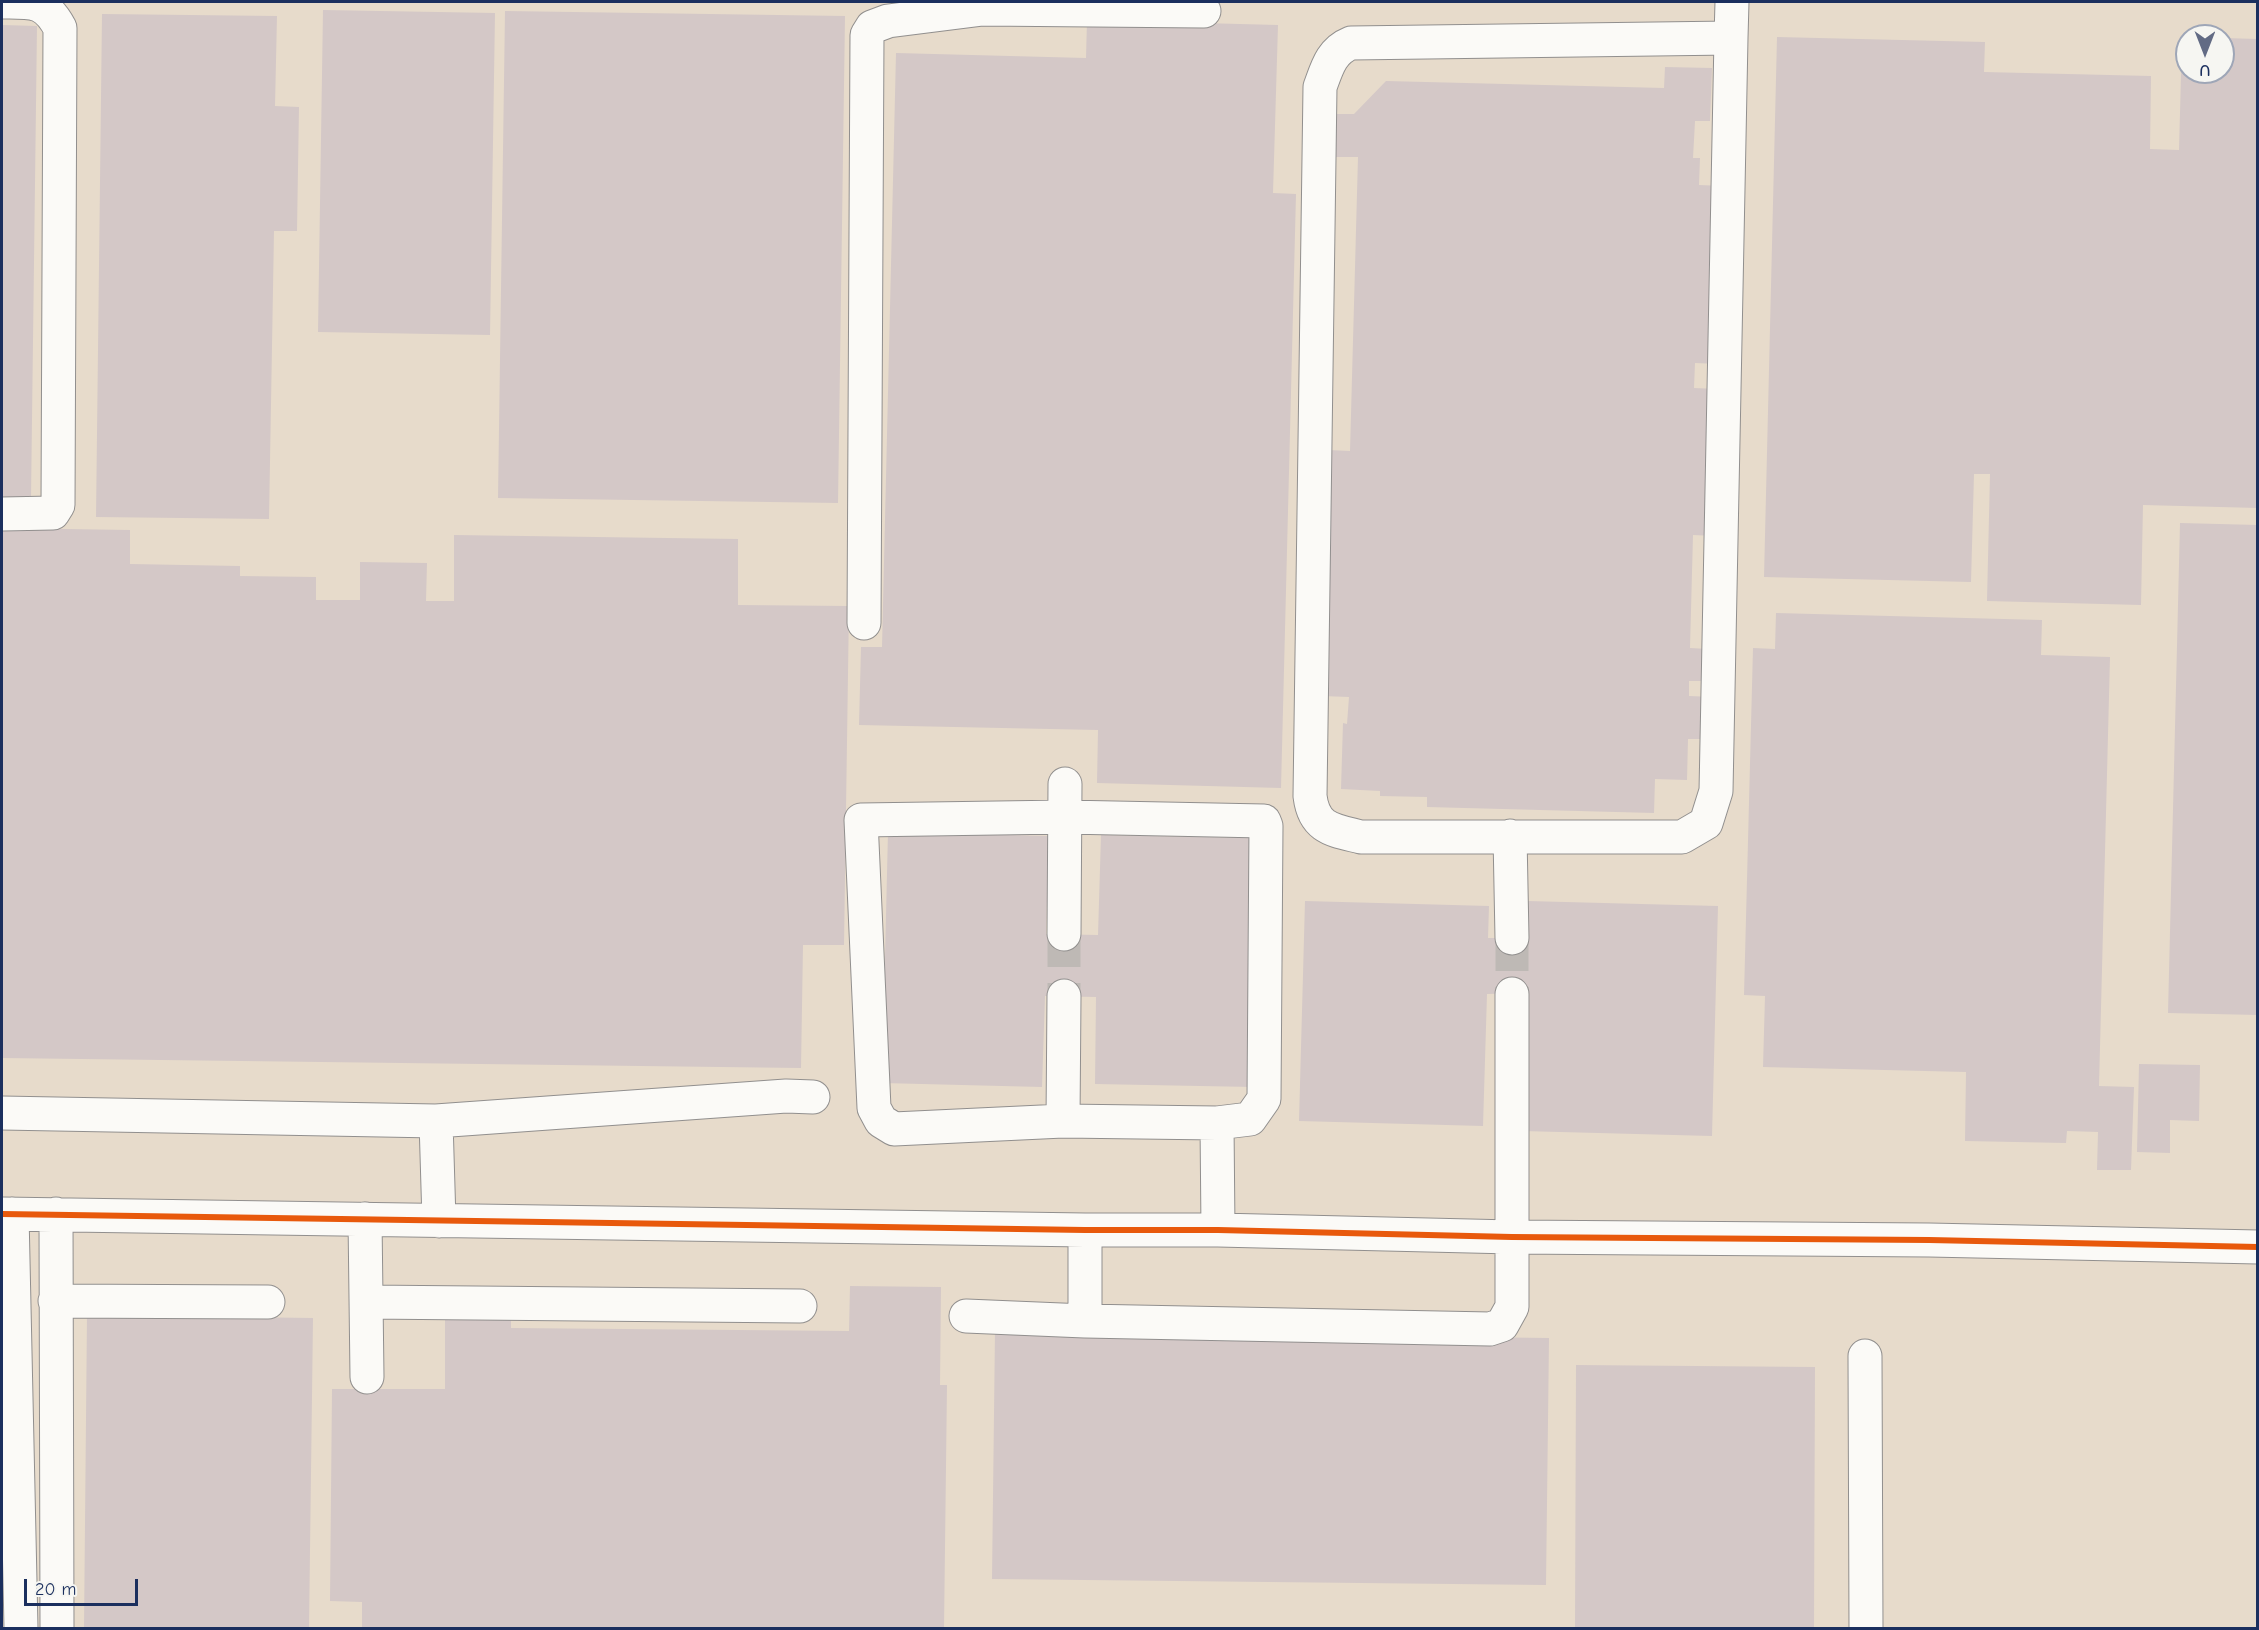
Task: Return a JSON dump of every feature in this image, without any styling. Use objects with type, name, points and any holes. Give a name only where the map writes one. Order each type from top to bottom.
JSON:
[{"type":"street","points":[[2,2],[38,2],[52,12],[60,28],[58,505],[53,513],[2,514]]},
{"type":"street","points":[[1731,38],[1351,43],[1339,48],[1329,63],[1320,87],[1310,796],[1312,812],[1325,826],[1361,837],[1682,837],[1706,823],[1716,791],[1732,2]]},
{"type":"street","points":[[864,623],[867,35],[873,27],[888,21],[983,5],[1204,11]]},
{"type":"street","points":[[1064,934],[1065,784]]},
{"type":"street","points":[[1065,817],[1264,821],[1266,826],[1264,1099],[1250,1119],[1217,1123],[1063,1121],[894,1129],[881,1121],[874,1108],[861,820],[1065,817]]},
{"type":"street","points":[[1510,836],[1512,938]]},
{"type":"street","points":[[966,1316],[1085,1321],[1490,1329],[1502,1325],[1512,1308],[1510,1185],[1512,994]]},
{"type":"street","points":[[1063,1121],[1064,996]]},
{"type":"street","points":[[2,1113],[436,1121],[786,1096],[813,1098]]},
{"type":"street","points":[[436,1121],[439,1221]]},
{"type":"street","points":[[1217,1123],[1218,1230]]},
{"type":"street","points":[[21,1629],[8,1317],[7,1214],[1218,1230],[1512,1237],[1929,1240],[2258,1247]]},
{"type":"street","points":[[56,1214],[57,1629]]},
{"type":"street","points":[[365,1220],[367,1377]]},
{"type":"street","points":[[1085,1230],[1085,1321]]},
{"type":"street","points":[[55,1300],[268,1302]]},
{"type":"street","points":[[367,1302],[800,1306]]},
{"type":"street","points":[[1865,1356],[1866,1629]]},
{"type":"building","points":[[323,10],[495,13],[490,335],[318,332]]},
{"type":"building","points":[[505,11],[845,16],[838,503],[498,498]]},
{"type":"building","points":[[102,14],[277,16],[275,106],[299,107],[297,231],[274,231],[269,519],[96,517]]},
{"type":"building","points":[[1087,20],[1278,25],[1273,193],[1296,194],[1281,788],[1097,783],[1098,730],[859,725],[861,647],[882,647],[896,53],[1086,58]]},
{"type":"building","points":[[2,25],[37,26],[31,498],[2,497]]},
{"type":"building","points":[[1777,37],[1985,42],[1984,72],[2151,76],[2150,149],[2179,150],[2181,84],[2235,84],[2235,38],[2258,39],[2258,508],[2143,505],[2141,605],[1987,601],[1990,474],[1974,474],[1971,582],[1764,577]]},
{"type":"building","points":[[1665,67],[1712,68],[1710,121],[1695,121],[1693,158],[1700,158],[1699,185],[1724,186],[1719,364],[1695,363],[1694,388],[1718,389],[1715,536],[1693,535],[1690,648],[1708,649],[1707,681],[1689,681],[1689,696],[1714,697],[1712,739],[1688,739],[1687,780],[1655,779],[1654,813],[1427,807],[1427,797],[1380,796],[1380,791],[1341,789],[1343,723],[1347,724],[1349,697],[1322,696],[1328,450],[1350,451],[1358,157],[1330,157],[1331,114],[1354,114],[1386,81],[1664,88]]},
{"type":"building","points":[[2180,523],[2258,525],[2258,1015],[2168,1013]]},
{"type":"building","points":[[2,528],[130,530],[130,564],[240,566],[240,576],[316,577],[316,600],[360,600],[360,562],[427,563],[426,601],[454,601],[454,535],[738,539],[738,605],[849,606],[844,945],[803,945],[801,1068],[2,1058]]},
{"type":"building","points":[[1776,613],[2042,620],[2041,655],[2110,657],[2099,1086],[2134,1087],[2131,1170],[2097,1170],[2098,1132],[2067,1131],[2066,1143],[1965,1141],[1966,1072],[1763,1067],[1765,996],[1744,995],[1753,648],[1775,649]]},
{"type":"building","points":[[888,832],[1049,836],[1046,934],[1098,935],[1101,835],[1259,838],[1253,1087],[1095,1084],[1096,997],[1045,996],[1042,1087],[882,1083]]},
{"type":"building","points":[[1305,901],[1489,906],[1488,938],[1512,938],[1527,901],[1718,906],[1712,1136],[1522,1131],[1525,993],[1487,994],[1483,1126],[1299,1121]]},
{"type":"building","points":[[2139,1064],[2200,1065],[2199,1121],[2170,1120],[2170,1153],[2137,1152]]},
{"type":"building","points":[[850,1286],[941,1287],[940,1385],[947,1385],[944,1628],[362,1628],[362,1602],[330,1601],[332,1389],[445,1389],[445,1312],[511,1313],[511,1328],[849,1331]]},
{"type":"building","points":[[87,1315],[313,1318],[309,1628],[84,1628]]},
{"type":"building","points":[[995,1331],[1549,1338],[1546,1585],[992,1579]]},
{"type":"building","points":[[1576,1365],[1815,1367],[1814,1628],[1575,1628]]},
{"type":"tunnel","points":[[1064,934],[1064,996]]},
{"type":"tunnel","points":[[1512,938],[1512,994]]},
{"type":"cycle path","points":[[2,1214],[1218,1230],[1512,1237],[1929,1240],[2258,1247]]}]
